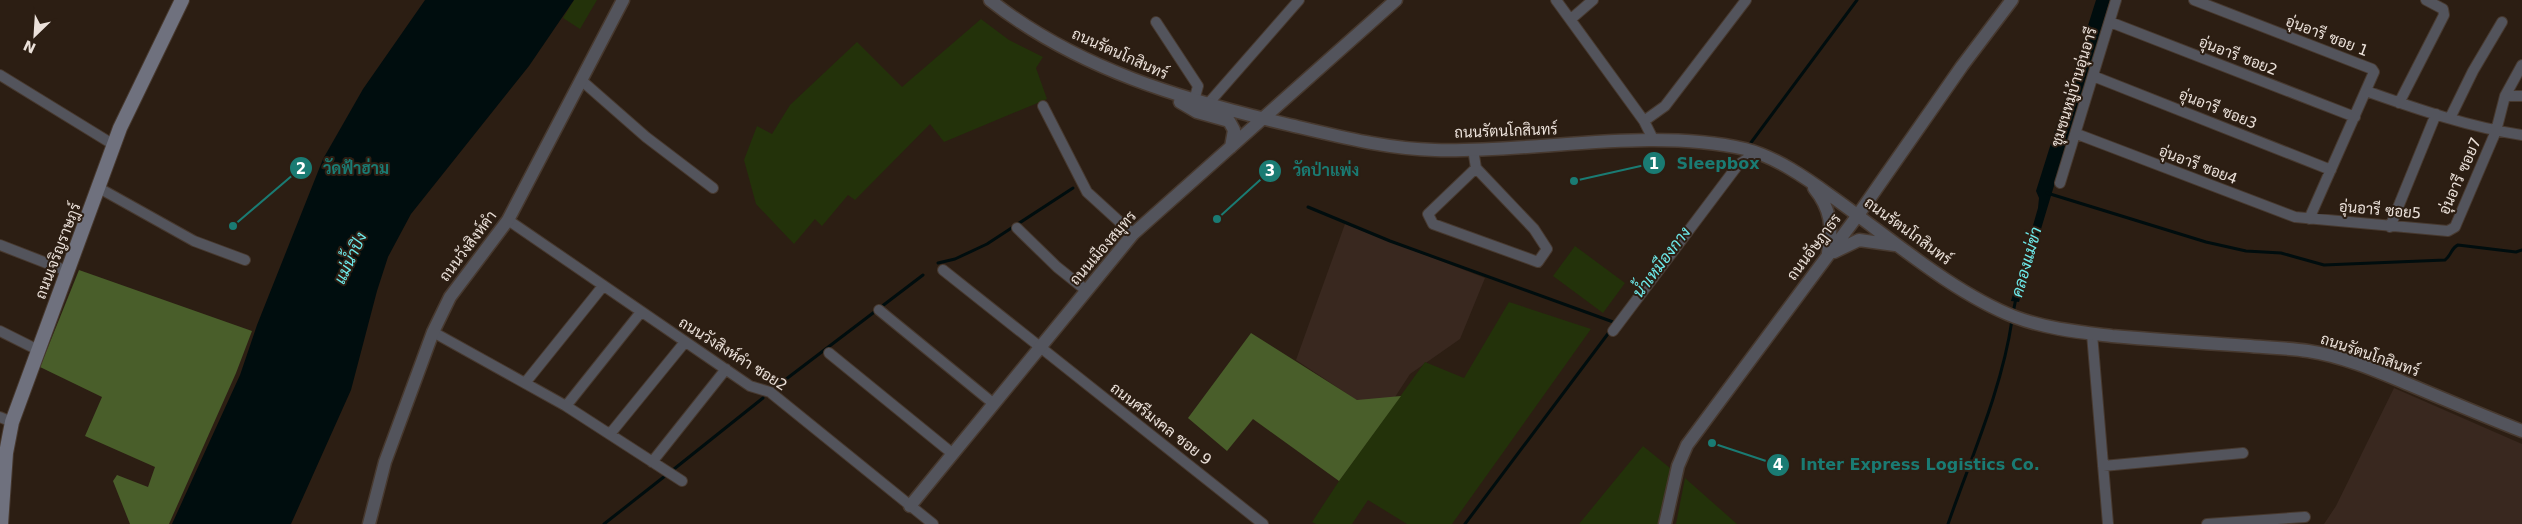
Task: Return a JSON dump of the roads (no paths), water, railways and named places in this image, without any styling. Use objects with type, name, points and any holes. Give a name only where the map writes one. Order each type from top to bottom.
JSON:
[{"type":"main road","name":"ถนนเจริญราษฎร์","points":[[1,524],[6,453],[6,419],[38,350],[114,145],[182,0]]},
{"type":"street","name":"ถนนวังสิงห์คำ","points":[[369,524],[385,462],[433,332],[450,296],[508,220],[623,0]]},
{"type":"street","name":"ถนนรัตนโกสินทร์","points":[[990,0],[1011,17],[1047,39],[1160,91],[1206,105],[1394,147],[1473,150],[1654,141],[1712,144],[1753,152],[1804,177],[1964,291],[2004,313],[2054,328],[2092,334],[2310,351],[2371,369],[2522,431]]},
{"type":"street","points":[[1206,105],[1299,0]]},
{"type":"street","name":"ถนนเมืองสมุทร","points":[[910,506],[1133,234],[1396,0]]},
{"type":"street","points":[[1556,0],[1644,121],[1654,141]]},
{"type":"street","points":[[1571,19],[1592,0]]},
{"type":"street","points":[[1644,121],[1665,106],[1746,0]]},
{"type":"street","name":"ถนนอัษฎาธร","points":[[1665,524],[1678,466],[1687,445],[1858,215],[1966,61],[2012,0]]},
{"type":"street","name":"ชุมชนหมู่บ้านอุ่นอารี","points":[[2060,183],[2077,134],[2116,0]]},
{"type":"street","name":"อุ่นอารี ซอย 1","points":[[2194,0],[2372,69],[2374,72],[2366,91]]},
{"type":"street","points":[[2399,102],[2444,15],[2443,9],[2439,5],[2426,0]]},
{"type":"street","points":[[1156,22],[1198,86],[1194,101]]},
{"type":"street","name":"อุ่นอารี ซอย2","points":[[2110,22],[2355,118]]},
{"type":"street","points":[[2450,118],[2473,71],[2502,22]]},
{"type":"street","name":"อุ่นอารี ซอย7","points":[[2448,231],[2455,227],[2496,131],[2505,96],[2522,65]]},
{"type":"street","points":[[0,75],[114,145]]},
{"type":"street","name":"อุ่นอารี ซอย3","points":[[2093,76],[2331,170]]},
{"type":"street","points":[[581,80],[646,137],[713,188]]},
{"type":"street","points":[[1160,91],[1197,112],[1229,121],[1234,130],[1231,147]]},
{"type":"street","points":[[2309,219],[2366,91],[2496,131],[2522,135]]},
{"type":"street","points":[[2505,96],[2522,96]]},
{"type":"street","points":[[1043,106],[1087,192],[1133,234]]},
{"type":"street","points":[[2390,227],[2436,114]]},
{"type":"street","name":"อุ่นอารี ซอย4","points":[[2077,134],[2285,214],[2309,219]]},
{"type":"street","points":[[1473,150],[1476,168],[1534,228],[1547,249],[1538,262],[1433,224],[1428,214],[1476,168]]},
{"type":"street","points":[[1613,331],[1738,165],[1753,152]]},
{"type":"street","points":[[1804,177],[1828,210],[1831,229],[1827,257]]},
{"type":"street","points":[[99,188],[194,241],[245,260]]},
{"type":"street","name":"อุ่นอารี ซอย5","points":[[2309,219],[2448,231]]},
{"type":"street","name":"ถนนวังสิงห์คำ ซอย2","points":[[508,220],[750,386],[770,392],[933,524]]},
{"type":"street","points":[[1017,228],[1057,267],[1087,291]]},
{"type":"street","points":[[1827,257],[1844,246],[1859,240],[1886,242],[1902,247]]},
{"type":"street","points":[[0,245],[67,271]]},
{"type":"street","name":"ถนนศรีมงคล ซอย 9","points":[[944,270],[1263,524]]},
{"type":"street","points":[[525,383],[603,286]]},
{"type":"street","points":[[879,310],[994,404]]},
{"type":"street","points":[[566,406],[641,312]]},
{"type":"street","points":[[0,332],[38,350]]},
{"type":"street","points":[[433,332],[566,406],[682,481]]},
{"type":"street","points":[[2092,334],[2108,524]]},
{"type":"street","points":[[610,434],[686,342]]},
{"type":"street","points":[[829,353],[953,454]]},
{"type":"street","points":[[652,462],[726,369]]},
{"type":"street","points":[[2103,466],[2243,453]]},
{"type":"street","points":[[2207,524],[2305,517]]},
{"type":"water","name":"แม่น้ำปิง","points":[[425,0],[574,0],[529,66],[411,214],[388,257],[351,390],[291,524],[172,524],[240,375],[257,325],[323,159],[363,89]]},
{"type":"water","points":[[2096,0],[2110,0],[2019,302],[2011,301],[2038,208],[2039,198],[2036,191]]},
{"type":"waterway","name":"น้ำเหมืองกาง","points":[[1747,148],[1857,0]]},
{"type":"waterway","points":[[938,263],[955,259],[987,244],[1073,188]]},
{"type":"waterway","points":[[2047,193],[2206,242],[2246,251],[2281,253],[2324,265],[2445,260],[2458,245],[2516,252],[2522,250]]},
{"type":"waterway","points":[[1308,207],[1390,241],[1616,323]]},
{"type":"waterway","points":[[777,386],[923,275]]},
{"type":"waterway","name":"คลองแม่ข่า","points":[[2013,313],[2016,298]]},
{"type":"waterway","name":"คลองแม่ข่า","points":[[1948,524],[1976,449],[2001,372],[2012,320]]},
{"type":"waterway","name":"น้ำเหมืองกาง","points":[[1465,524],[1610,331]]},
{"type":"waterway","points":[[674,469],[763,398]]},
{"type":"waterway","points":[[604,524],[665,476]]},
{"type":"place","name":"Sleepbox","points":[[1574,181]]},
{"type":"place","name":"วัดป่าแพ่ง","points":[[1217,219]]},
{"type":"place","name":"วัดฟ้าฮ่าม","points":[[233,226]]},
{"type":"place","name":"Inter Express Logistics Co.","points":[[1712,443]]}]
